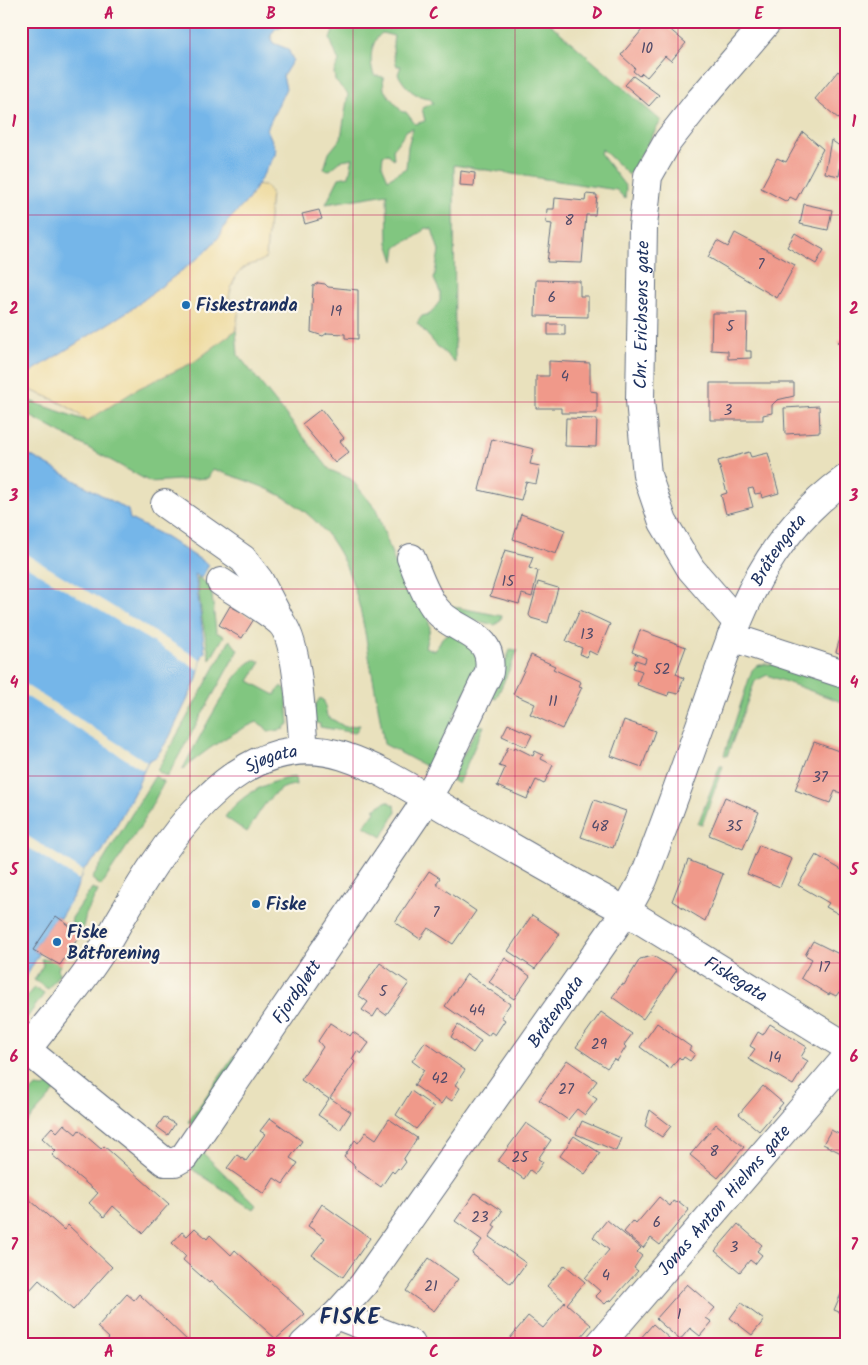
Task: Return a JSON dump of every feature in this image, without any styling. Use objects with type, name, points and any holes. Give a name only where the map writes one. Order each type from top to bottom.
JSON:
[{"type":"street","name":"Chr. Erichsens gate","points":[[734,629],[691,568],[663,522],[647,475],[640,400],[639,324],[643,227],[648,176],[668,141],[701,99],[768,21]]},
{"type":"street","name":"Bråtengata","points":[[304,1344],[336,1315],[363,1286],[626,911],[650,863],[748,595],[770,555],[809,510],[847,478]]},
{"type":"street","points":[[165,504],[244,559],[259,580],[282,624],[294,659],[304,750]]},
{"type":"street","name":"Fjordgløtt","points":[[24,1054],[70,1083],[133,1127],[165,1162],[175,1162],[184,1157],[427,798],[489,672],[490,659],[488,649],[474,636],[440,614],[434,607],[411,558]]},
{"type":"street","points":[[221,582],[282,624]]},
{"type":"street","points":[[734,629],[847,675]]},
{"type":"street","name":"Sjøgata","points":[[24,1054],[48,1025],[102,950],[118,921],[182,825],[234,774],[255,762],[278,754],[304,750],[326,752],[344,756],[394,778],[626,911]]},
{"type":"street","name":"Fiskegata","points":[[626,911],[847,1047]]},
{"type":"street","name":"Jonas Anton Hielms gate","points":[[600,1344],[847,1057]]},
{"type":"street","points":[[336,1315],[411,1344]]},
{"type":"green space","points":[[332,21],[547,21],[661,121],[629,175],[602,149],[600,153],[626,187],[625,199],[617,190],[454,165],[455,362],[438,347],[417,323],[422,316],[430,314],[440,301],[440,292],[434,279],[439,251],[432,229],[425,228],[414,238],[396,248],[394,261],[388,243],[387,194],[326,204],[339,178],[349,176],[353,158],[342,160],[330,170],[324,169],[329,153],[341,138],[348,94],[335,81],[334,72],[339,62],[330,39],[333,31]],"holes":[[[382,33],[394,36],[394,55],[397,66],[401,66],[398,74],[404,83],[419,96],[430,98],[433,103],[422,108],[425,121],[415,124],[406,112],[402,112],[384,90],[383,77],[374,75],[371,64],[372,52],[375,42]],[[413,128],[408,146],[406,168],[388,179],[382,165],[383,155],[388,154],[394,159],[393,149],[407,130]]]},
{"type":"green space","points":[[236,330],[238,355],[330,470],[351,479],[376,509],[396,566],[403,564],[428,618],[430,628],[425,647],[435,651],[442,638],[450,633],[464,642],[481,660],[429,768],[384,744],[366,637],[354,589],[346,566],[335,546],[321,527],[303,510],[272,491],[213,469],[208,478],[150,482],[21,411],[21,398],[87,421],[139,388],[194,362]]},
{"type":"green space","points":[[197,577],[211,586],[216,632],[224,636],[210,660],[202,619]]},
{"type":"green space","points":[[444,605],[502,616],[495,625],[472,620]]},
{"type":"green space","points":[[230,640],[238,650],[167,777],[157,771]]},
{"type":"green space","points":[[510,650],[518,650],[496,699],[492,697]]},
{"type":"green space","points":[[255,660],[261,662],[249,681],[275,695],[281,686],[286,689],[289,724],[284,727],[285,729],[268,732],[265,727],[257,722],[218,743],[182,770],[226,691],[247,665]]},
{"type":"green space","points":[[765,664],[777,665],[847,688],[847,704],[767,675],[755,681],[727,756],[724,755],[752,670],[756,666]]},
{"type":"green space","points":[[320,698],[324,701],[327,716],[345,727],[360,725],[355,733],[320,727],[320,724],[316,723],[312,710]]},
{"type":"green space","points":[[478,726],[484,726],[458,784],[453,781],[452,777]]},
{"type":"green space","points":[[720,766],[723,766],[702,825],[698,824]]},
{"type":"green space","points":[[155,776],[164,782],[142,824],[101,886],[92,879]]},
{"type":"green space","points":[[295,777],[296,785],[279,790],[261,809],[247,832],[225,817],[247,795],[275,781]]},
{"type":"green space","points":[[387,801],[395,806],[396,812],[382,837],[364,826],[376,810],[374,809]]},
{"type":"green space","points":[[92,888],[98,891],[86,914],[82,931],[71,923],[72,918]]},
{"type":"green space","points":[[41,959],[51,959],[60,965],[58,969],[59,974],[48,989],[34,980],[43,965]]},
{"type":"green space","points":[[34,987],[44,994],[21,1026],[21,1004]]},
{"type":"green space","points":[[235,1055],[240,1059],[192,1124],[188,1122]]},
{"type":"green space","points":[[52,1081],[59,1087],[21,1129],[21,1102],[36,1087],[45,1088]]},
{"type":"green space","points":[[202,1152],[256,1205],[253,1209],[192,1169],[190,1165]]},
{"type":"sand","name":"Fiskestranda","points":[[257,185],[265,185],[271,192],[266,257],[260,262],[243,268],[232,285],[229,299],[239,308],[236,330],[194,362],[139,388],[87,421],[64,405],[21,387],[21,378],[133,308],[202,255],[219,237],[227,222],[248,200]]},
{"type":"water","points":[[21,21],[292,21],[275,29],[271,35],[273,43],[288,49],[293,60],[283,76],[286,88],[267,129],[276,150],[275,155],[248,200],[227,222],[219,237],[202,255],[133,308],[21,378]]},
{"type":"water","points":[[21,448],[28,454],[128,510],[130,519],[160,534],[209,565],[201,578],[195,574],[205,652],[202,656],[197,679],[169,738],[156,757],[148,761],[137,787],[102,852],[83,870],[75,893],[60,918],[56,916],[33,950],[39,954],[21,986]]},
{"type":"pier","points":[[21,551],[201,660],[199,670],[21,563]]},
{"type":"pier","points":[[21,682],[147,762],[143,770],[21,693]]},
{"type":"pier","points":[[21,832],[83,871],[79,880],[21,843]]},
{"type":"building","points":[[656,21],[660,21],[686,43],[671,61],[665,56],[647,77],[642,73],[639,76],[633,71],[635,68],[621,55],[647,24],[651,28]]},
{"type":"building","points":[[847,66],[847,119],[843,116],[839,119],[815,99],[838,71],[840,73]]},
{"type":"building","points":[[633,76],[659,95],[649,106],[625,85]]},
{"type":"building","points":[[803,132],[823,149],[796,200],[790,197],[787,202],[761,188],[777,158],[786,162]]},
{"type":"building","points":[[831,140],[844,149],[839,176],[825,173]]},
{"type":"building","points":[[461,171],[475,173],[474,186],[460,185]]},
{"type":"building","points":[[586,194],[597,195],[595,215],[586,215],[582,263],[547,262],[552,224],[546,223],[547,209],[554,209],[555,198],[585,201]]},
{"type":"building","points":[[804,204],[832,210],[828,230],[800,224]]},
{"type":"building","points":[[319,210],[322,219],[305,224],[302,214]]},
{"type":"building","points":[[735,233],[795,265],[777,298],[708,257],[717,241],[728,247]]},
{"type":"building","points":[[795,233],[824,250],[816,264],[787,247]]},
{"type":"building","points":[[536,280],[580,281],[580,296],[588,296],[588,317],[535,316]]},
{"type":"building","points":[[318,283],[325,284],[328,287],[358,290],[358,339],[345,338],[345,334],[327,333],[323,336],[311,332],[313,286]]},
{"type":"building","points":[[712,313],[747,313],[746,351],[751,351],[751,358],[728,359],[728,351],[711,350]]},
{"type":"building","points":[[548,324],[565,324],[565,335],[548,335]]},
{"type":"building","points":[[847,335],[847,350],[838,342]]},
{"type":"building","points":[[549,361],[590,363],[590,391],[597,392],[597,413],[561,413],[561,408],[536,408],[536,376],[549,376]]},
{"type":"building","points":[[710,383],[794,383],[794,396],[777,400],[772,405],[772,413],[763,415],[763,420],[710,420]]},
{"type":"building","points":[[819,406],[820,432],[785,434],[784,408]]},
{"type":"building","points":[[321,409],[344,438],[340,441],[349,452],[335,463],[302,424]]},
{"type":"building","points":[[566,418],[597,419],[596,447],[565,446]]},
{"type":"building","points":[[492,439],[534,449],[530,464],[540,466],[536,484],[526,482],[521,500],[479,490]]},
{"type":"building","points":[[749,452],[751,457],[768,453],[779,493],[762,498],[761,493],[755,494],[753,488],[748,489],[753,507],[726,514],[721,495],[727,493],[718,461]]},
{"type":"building","points":[[521,514],[565,530],[556,554],[513,539]]},
{"type":"building","points":[[505,550],[533,557],[529,568],[538,571],[532,597],[522,594],[519,604],[490,596]]},
{"type":"building","points":[[538,582],[558,588],[548,623],[531,618],[529,615]]},
{"type":"building","points":[[230,606],[254,619],[242,638],[219,625]]},
{"type":"building","points":[[580,610],[610,624],[597,655],[589,651],[587,657],[580,654],[582,648],[566,641]]},
{"type":"building","points":[[640,630],[686,647],[676,674],[684,678],[678,694],[669,692],[668,696],[637,685],[642,671],[633,668],[636,660],[645,663],[646,658],[632,652]]},
{"type":"building","points":[[842,631],[847,632],[847,656],[836,652]]},
{"type":"building","points":[[531,655],[555,666],[553,669],[581,682],[579,686],[582,687],[562,729],[530,714],[535,704],[513,694]]},
{"type":"building","points":[[624,720],[655,731],[642,767],[611,756]]},
{"type":"building","points":[[508,724],[532,735],[526,747],[502,736]]},
{"type":"building","points":[[814,742],[847,754],[844,767],[847,768],[847,795],[835,791],[830,803],[795,790]]},
{"type":"building","points":[[508,747],[514,749],[515,747],[533,756],[535,751],[543,755],[541,759],[553,765],[544,784],[536,780],[527,799],[497,786],[505,768],[499,766]]},
{"type":"building","points":[[725,797],[759,812],[743,849],[709,835]]},
{"type":"building","points":[[594,800],[626,811],[613,848],[581,837]]},
{"type":"building","points":[[759,845],[792,859],[780,887],[747,874]]},
{"type":"building","points":[[816,855],[847,873],[846,918],[826,907],[829,903],[798,885]]},
{"type":"building","points":[[688,860],[723,874],[705,921],[672,901]]},
{"type":"building","points":[[429,871],[440,878],[436,884],[476,911],[453,944],[428,928],[420,939],[395,922]]},
{"type":"building","points":[[532,915],[560,934],[535,969],[508,951]]},
{"type":"building","name":"Fiske Båtforening","points":[[56,916],[81,934],[60,965],[33,950]]},
{"type":"building","points":[[813,941],[847,958],[847,997],[839,992],[836,996],[830,993],[829,995],[801,978],[812,959],[805,955]]},
{"type":"building","points":[[653,956],[677,970],[643,1019],[612,997],[622,984],[624,985],[640,959]]},
{"type":"building","points":[[505,958],[530,976],[514,999],[489,982]]},
{"type":"building","points":[[380,963],[409,983],[386,1015],[378,1009],[373,1017],[362,1010],[368,1002],[358,995]]},
{"type":"building","points":[[467,974],[510,1004],[501,1017],[505,1020],[495,1035],[491,1032],[488,1036],[445,1006]]},
{"type":"building","points":[[601,1012],[632,1034],[624,1045],[626,1047],[617,1061],[614,1059],[607,1068],[576,1047]]},
{"type":"building","points":[[330,1023],[350,1036],[353,1032],[369,1043],[361,1054],[357,1051],[352,1059],[355,1062],[330,1098],[351,1112],[340,1130],[318,1115],[329,1099],[301,1080],[323,1047],[318,1041]]},
{"type":"building","points":[[657,1023],[691,1047],[689,1050],[695,1054],[690,1061],[684,1057],[682,1060],[679,1057],[670,1069],[640,1047]]},
{"type":"building","points":[[770,1024],[807,1047],[801,1057],[808,1061],[793,1085],[748,1059],[755,1049],[750,1046],[758,1032],[763,1035]]},
{"type":"building","points":[[458,1025],[481,1041],[473,1053],[451,1037]]},
{"type":"building","points":[[425,1042],[465,1070],[455,1085],[460,1088],[452,1101],[446,1097],[441,1104],[414,1085],[424,1070],[412,1061]]},
{"type":"building","points":[[567,1060],[597,1081],[588,1093],[597,1099],[585,1115],[577,1109],[568,1120],[539,1100]]},
{"type":"building","points":[[763,1086],[783,1103],[759,1131],[739,1114]]},
{"type":"building","points":[[411,1091],[434,1107],[416,1129],[396,1115]]},
{"type":"building","points":[[650,1110],[671,1126],[662,1137],[645,1126]]},
{"type":"building","points":[[164,1117],[175,1124],[168,1135],[157,1127]]},
{"type":"building","points":[[270,1118],[302,1141],[290,1158],[298,1163],[283,1184],[274,1178],[264,1194],[227,1168],[237,1155],[246,1161],[265,1134],[260,1131]]},
{"type":"building","points":[[389,1119],[417,1138],[403,1160],[406,1162],[400,1170],[398,1168],[394,1173],[392,1171],[381,1187],[354,1168],[355,1166],[344,1157],[355,1140],[358,1143],[366,1132],[376,1139]]},
{"type":"building","points":[[582,1121],[621,1138],[616,1151],[576,1134]]},
{"type":"building","points":[[526,1123],[551,1140],[538,1159],[543,1162],[535,1174],[530,1170],[524,1179],[498,1161]]},
{"type":"building","points":[[64,1124],[76,1134],[79,1130],[101,1149],[104,1146],[169,1204],[143,1233],[113,1206],[104,1217],[89,1203],[98,1193],[52,1155],[56,1151],[42,1138],[52,1127],[57,1132]]},
{"type":"building","points":[[716,1124],[744,1147],[718,1178],[690,1155]]},
{"type":"building","points":[[831,1130],[847,1138],[847,1156],[823,1144]]},
{"type":"building","points":[[574,1136],[600,1153],[585,1174],[560,1156]]},
{"type":"building","points":[[21,1192],[64,1230],[68,1225],[112,1267],[73,1310],[39,1280],[29,1291],[21,1283],[21,1279],[29,1271],[21,1264]]},
{"type":"building","points":[[475,1193],[502,1211],[493,1225],[496,1227],[489,1237],[526,1263],[511,1284],[472,1254],[482,1240],[455,1221]]},
{"type":"building","points":[[659,1197],[670,1206],[673,1201],[676,1203],[678,1201],[689,1210],[660,1245],[651,1238],[643,1248],[624,1232],[633,1221],[636,1224]]},
{"type":"building","points":[[322,1204],[370,1238],[343,1277],[312,1255],[325,1238],[308,1226]]},
{"type":"building","points":[[607,1220],[641,1248],[637,1252],[642,1256],[634,1268],[638,1271],[611,1301],[610,1299],[605,1304],[595,1296],[600,1291],[585,1278],[609,1250],[593,1237]]},
{"type":"building","points":[[738,1224],[762,1245],[757,1251],[762,1255],[755,1264],[750,1260],[740,1272],[715,1251]]},
{"type":"building","points":[[195,1228],[207,1239],[210,1235],[231,1255],[235,1250],[305,1314],[276,1339],[211,1281],[209,1283],[183,1260],[186,1256],[172,1243],[182,1232],[187,1236]]},
{"type":"building","points":[[429,1258],[458,1279],[434,1311],[406,1291]]},
{"type":"building","points":[[565,1265],[585,1282],[567,1304],[591,1325],[575,1344],[530,1344],[525,1340],[522,1344],[516,1344],[510,1338],[528,1316],[543,1328],[565,1302],[547,1286]]},
{"type":"building","points":[[847,1280],[847,1315],[834,1310]]},
{"type":"building","points":[[687,1284],[715,1308],[706,1318],[712,1322],[700,1336],[690,1328],[680,1340],[656,1319]]},
{"type":"building","points":[[127,1294],[134,1300],[139,1294],[191,1344],[107,1344],[105,1342],[109,1338],[97,1327]]},
{"type":"building","points":[[741,1303],[764,1320],[752,1335],[730,1318]]},
{"type":"building","points":[[653,1324],[670,1339],[666,1344],[643,1344],[639,1340]]},
{"type":"building","points":[[21,1334],[31,1344],[21,1344]]},
{"type":"place","name":"Fiskestranda","points":[[186,305]]},
{"type":"place","name":"Fiske","points":[[256,904]]},
{"type":"place","name":"Fiske Båtforening","points":[[57,942]]},
{"type":"district","name":"FISKE","points":[[350,1316]]}]
